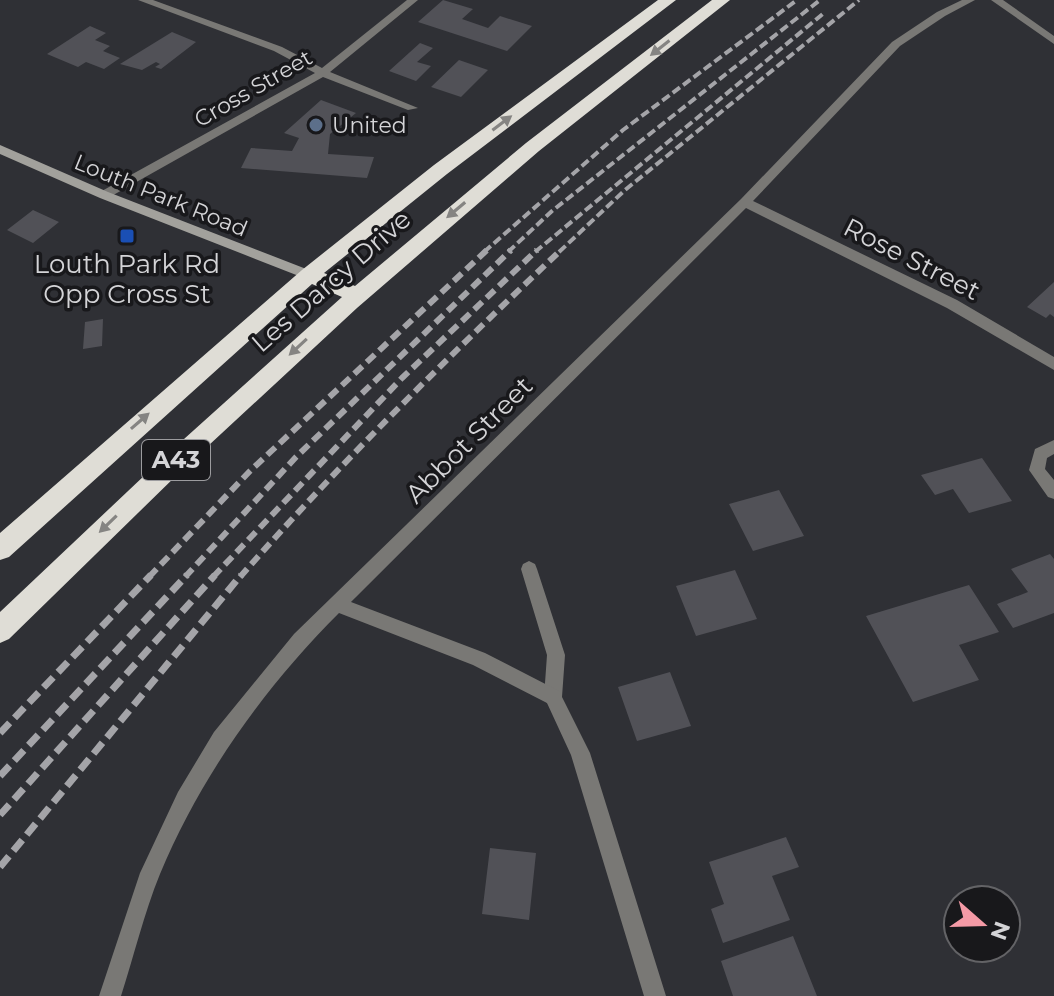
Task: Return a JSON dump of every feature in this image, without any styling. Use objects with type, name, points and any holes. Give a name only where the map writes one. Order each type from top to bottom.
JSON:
[{"type":"highway","name":"Les Darcy Drive","points":[[0,549],[132,428],[309,275],[475,143],[668,0]]},
{"type":"highway","name":"Les Darcy Drive","points":[[0,630],[355,294],[472,197],[722,0]]},
{"type":"highway","points":[[309,275],[355,294]]},
{"type":"street","points":[[143,0],[278,49],[322,73],[412,108]]},
{"type":"street","name":"Cross Street","points":[[104,195],[322,73],[413,0]]},
{"type":"street","name":"Abbot Street","points":[[110,996],[150,873],[185,799],[221,739],[260,687],[336,604],[745,202],[896,44],[941,14],[970,0]]},
{"type":"street","points":[[996,0],[1054,41]]},
{"type":"street","name":"Louth Park Road","points":[[0,149],[104,195],[309,275]]},
{"type":"street","name":"Rose Street","points":[[745,202],[952,304],[1054,364]]},
{"type":"street","points":[[1054,446],[1040,454],[1037,470],[1054,492]]},
{"type":"street","points":[[529,569],[556,655],[553,697],[580,753],[655,996]]},
{"type":"street","points":[[336,604],[479,659],[553,697]]},
{"type":"building","points":[[443,0],[473,9],[462,19],[488,28],[500,16],[532,26],[507,51],[418,22]]},
{"type":"building","points":[[90,26],[106,33],[95,40],[110,46],[103,51],[120,58],[104,69],[86,62],[78,67],[47,54]]},
{"type":"building","points":[[172,32],[196,42],[161,69],[155,67],[160,64],[156,62],[142,70],[120,64]]},
{"type":"building","points":[[420,43],[433,48],[417,62],[431,66],[416,81],[389,71]]},
{"type":"building","points":[[459,60],[488,70],[461,97],[431,87]]},
{"type":"building","points":[[321,100],[356,113],[330,134],[328,154],[374,157],[367,178],[241,168],[251,148],[292,151],[299,138],[284,133]]},
{"type":"building","points":[[33,210],[59,222],[33,243],[7,230]]},
{"type":"building","points":[[1054,282],[1054,317],[1050,314],[1046,318],[1027,307]]},
{"type":"building","points":[[103,319],[102,346],[83,349],[85,322]]},
{"type":"building","points":[[982,458],[1012,501],[969,513],[953,489],[935,495],[921,475]]},
{"type":"building","points":[[779,490],[804,536],[753,551],[729,504]]},
{"type":"building","points":[[1050,554],[1054,559],[1054,613],[1013,628],[997,604],[1028,592],[1011,569]]},
{"type":"building","points":[[735,570],[757,619],[696,636],[676,586]]},
{"type":"building","points":[[969,585],[999,632],[959,645],[979,680],[913,702],[866,616]]},
{"type":"building","points":[[670,672],[691,726],[637,741],[618,687]]},
{"type":"building","points":[[786,837],[799,867],[772,876],[790,920],[723,943],[711,909],[724,904],[709,862]]},
{"type":"building","points":[[490,848],[536,853],[529,920],[482,914]]},
{"type":"building","points":[[793,936],[817,996],[733,996],[721,961]]},
{"type":"railway","points":[[484,252],[623,130],[797,0]]},
{"type":"railway","points":[[508,252],[552,211],[820,0]]},
{"type":"railway","points":[[559,252],[625,190],[859,0]]},
{"type":"railway","points":[[535,252],[824,13]]},
{"type":"railway","points":[[149,577],[250,471],[487,250]]},
{"type":"railway","points":[[185,577],[296,457],[511,250]]},
{"type":"railway","points":[[213,577],[402,378],[537,250]]},
{"type":"railway","points":[[240,577],[397,410],[561,250]]},
{"type":"railway","points":[[0,733],[151,575]]},
{"type":"railway","points":[[0,776],[187,575]]},
{"type":"railway","points":[[0,815],[215,575]]},
{"type":"railway","points":[[0,867],[241,575]]},
{"type":"place","name":"United","points":[[316,125]]},
{"type":"place","name":"Louth Park Rd Opp Cross St","points":[[127,236]]}]
